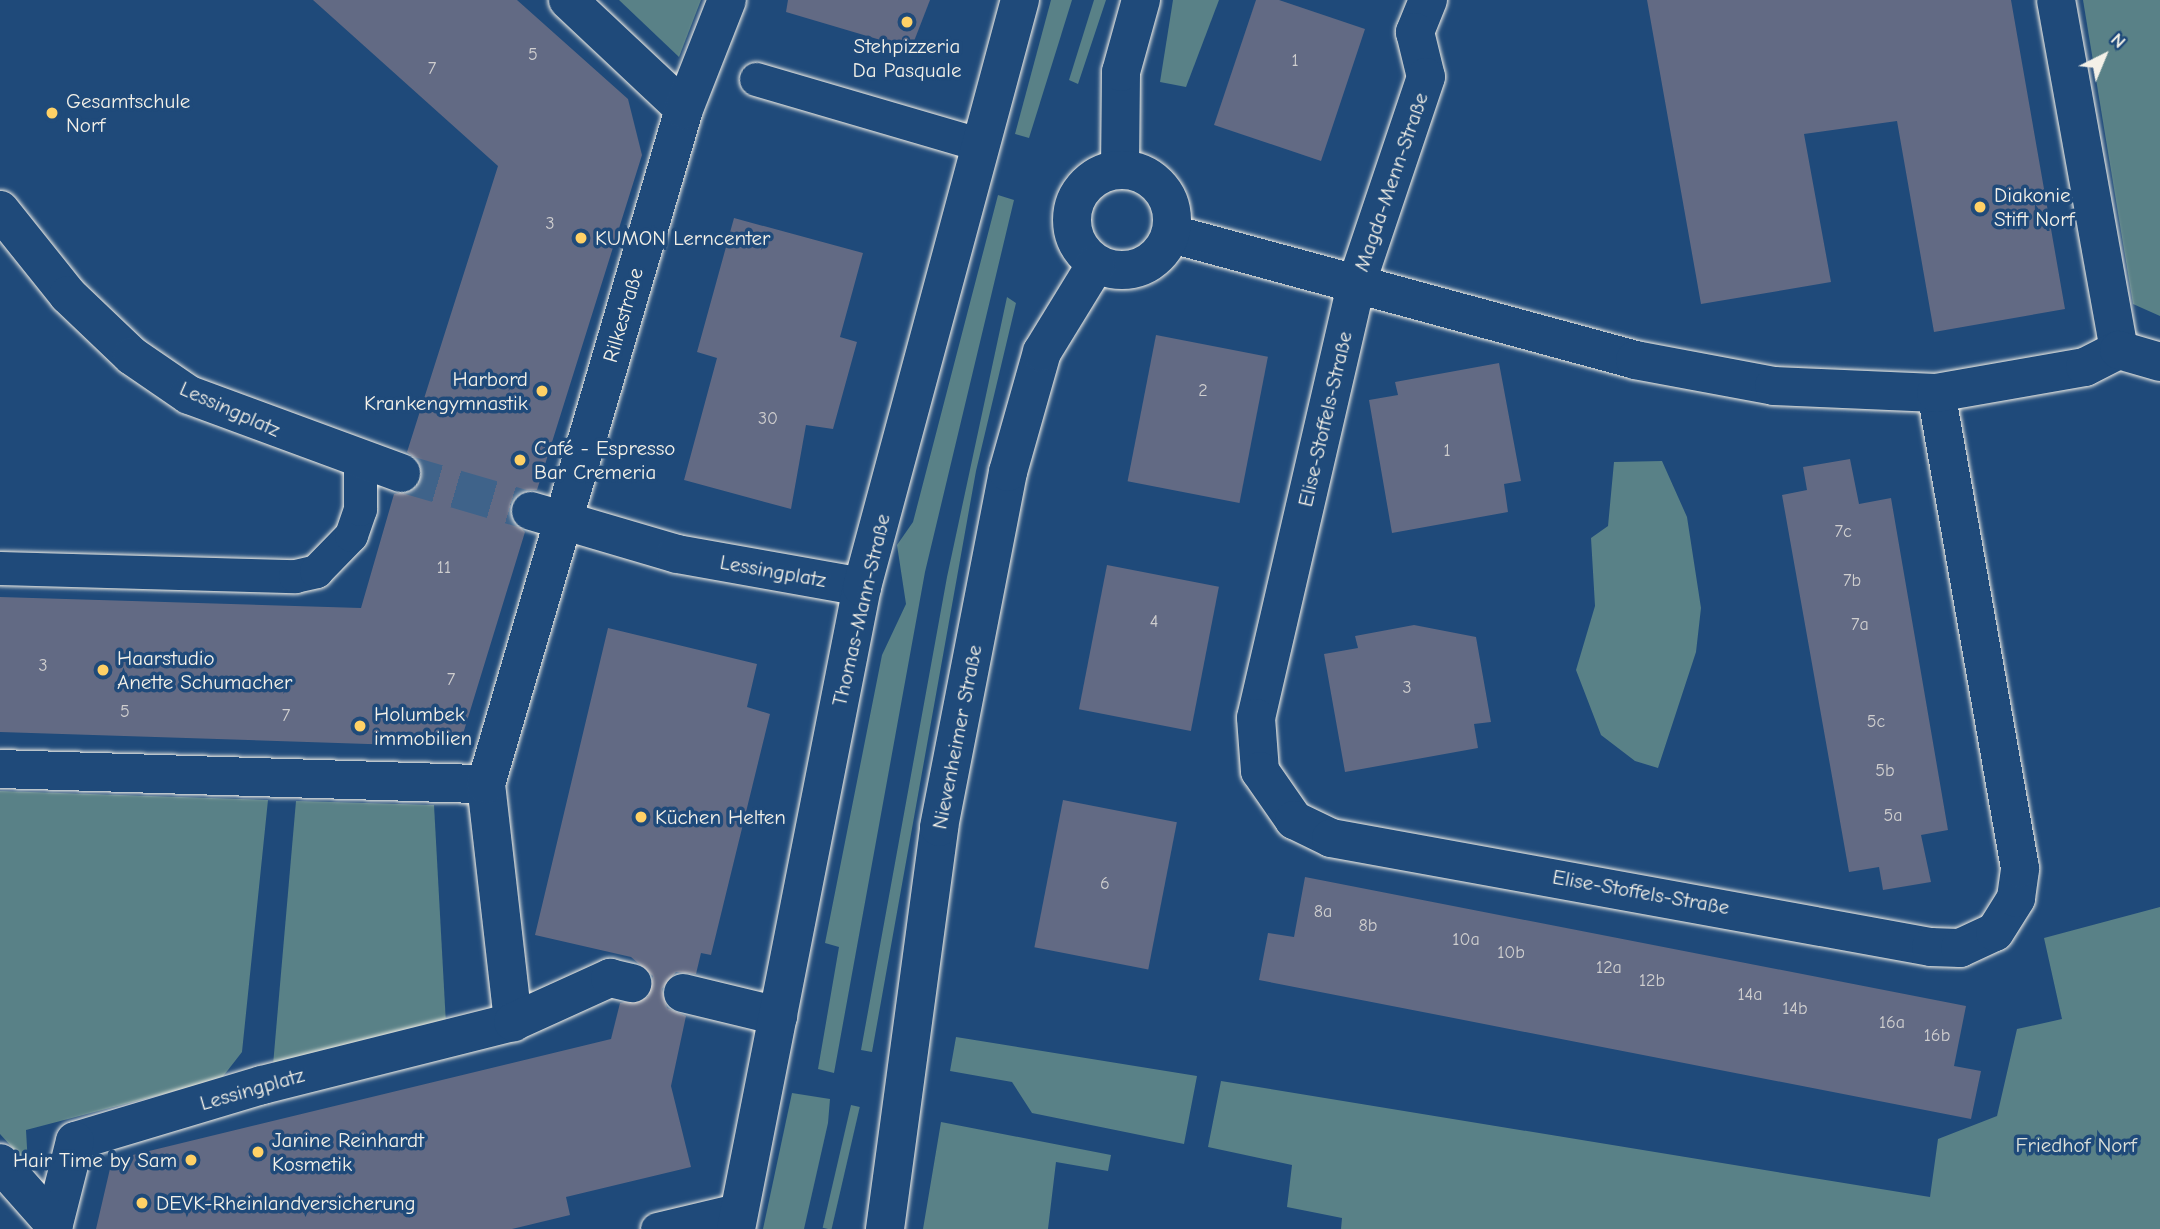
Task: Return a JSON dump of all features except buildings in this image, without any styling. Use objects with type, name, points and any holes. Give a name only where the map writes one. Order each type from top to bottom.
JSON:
[{"type":"street","points":[[568,0],[684,109]]},
{"type":"street","name":"Rilkestraße","points":[[547,516],[622,318],[684,109],[727,0]]},
{"type":"street","name":"Thomas-Mann-Straße","points":[[739,1219],[862,587],[1020,0]]},
{"type":"street","points":[[1120,169],[1121,72],[1141,0]]},
{"type":"street","name":"Magda-Menn-Straße","points":[[1356,285],[1426,77],[1415,32],[1428,0]]},
{"type":"street","points":[[2056,0],[2119,350]]},
{"type":"street","points":[[1120,169],[1143,173],[1162,188],[1173,209],[1172,234],[1161,254],[1142,268],[1119,271],[1096,264],[1080,249],[1073,205],[1100,174],[1120,169]]},
{"type":"street","name":"Lessingplatz","points":[[0,210],[68,295],[132,356],[189,395],[360,460],[401,472]]},
{"type":"street","points":[[1172,234],[1670,369],[1774,386],[1936,393],[2085,366],[2119,350],[2160,362]]},
{"type":"street","name":"Nievenheimer Straße","points":[[885,1229],[939,828],[1007,472],[1042,352],[1096,264]]},
{"type":"street","name":"Elise-Stoffels-Straße","points":[[1356,285],[1255,718],[1260,771],[1282,809],[1331,838],[1960,948],[1994,932],[2004,920],[2016,898],[2020,868],[1936,393]]},
{"type":"street","points":[[513,1022],[486,784],[538,608],[547,516]]},
{"type":"street","name":"Lessingplatz","points":[[547,516],[677,554],[862,587]]},
{"type":"street","points":[[0,769],[486,784]]},
{"type":"street","name":"Lessingplatz","points":[[54,1226],[75,1141],[262,1085],[513,1022],[610,978],[632,983]]},
{"type":"street","points":[[683,993],[778,1016]]},
{"type":"street","name":"Lessingplatz","points":[[0,1163],[54,1226]]},
{"type":"lane","points":[[756,79],[981,145]]},
{"type":"lane","points":[[0,568],[295,576],[316,571],[351,535],[360,509],[360,460]]},
{"type":"lane","points":[[657,1229],[739,1219]]},
{"type":"green space","points":[[619,0],[701,0],[679,57]]},
{"type":"green space","points":[[1051,0],[1072,0],[1029,138],[1015,134]]},
{"type":"green space","points":[[1094,0],[1106,0],[1078,84],[1069,80]]},
{"type":"green space","points":[[1173,0],[1219,0],[1186,87],[1160,82]]},
{"type":"green space","points":[[2083,0],[2160,0],[2160,316],[2133,304]]},
{"type":"green space","points":[[998,195],[1014,200],[925,572],[834,1073],[818,1069],[839,947],[825,943],[882,655],[906,604],[897,545],[913,522]]},
{"type":"green space","points":[[1007,297],[1016,303],[976,471],[872,1052],[861,1050],[947,577]]},
{"type":"green space","points":[[1662,461],[1687,517],[1701,608],[1696,652],[1658,768],[1635,761],[1601,735],[1576,670],[1595,606],[1591,538],[1608,526],[1614,462]]},
{"type":"green space","points":[[0,791],[268,800],[242,1052],[221,1079],[26,1130],[28,1165],[0,1134]]},
{"type":"green space","points":[[296,801],[434,805],[446,1024],[273,1065]]},
{"type":"green space","name":"Friedhof Norf","points":[[2160,907],[2160,1229],[1341,1229],[1342,1218],[1287,1207],[1292,1165],[1208,1147],[1221,1081],[1930,1197],[1938,1139],[1997,1116],[2017,1029],[2062,1019],[2044,938]]},
{"type":"green space","points":[[956,1037],[1197,1076],[1184,1144],[1032,1113],[1012,1082],[950,1071]]},
{"type":"green space","points":[[792,1093],[830,1099],[828,1123],[804,1229],[763,1229]]},
{"type":"green space","points":[[851,1105],[860,1107],[832,1229],[823,1228]]},
{"type":"green space","points":[[941,1122],[1111,1155],[1108,1171],[1056,1162],[1048,1229],[923,1229]]},
{"type":"tunnel","points":[[401,473],[531,511]]},
{"type":"place","name":"Stehpizzeria Da Pasquale","points":[[907,22]]},
{"type":"place","name":"Gesamtschule Norf","points":[[52,113]]},
{"type":"place","name":"Diakonie Stift Norf","points":[[1980,207]]},
{"type":"place","name":"KUMON Lerncenter","points":[[581,238]]},
{"type":"place","name":"Harbord Krankengymnastik","points":[[542,391]]},
{"type":"place","name":"Café - Espresso Bar Cremeria","points":[[520,460]]},
{"type":"place","name":"Haarstudio Anette Schumacher","points":[[103,670]]},
{"type":"place","name":"Holumbek immobilien","points":[[360,726]]},
{"type":"place","name":"Küchen Helten","points":[[641,817]]},
{"type":"place","name":"Janine Reinhardt Kosmetik","points":[[258,1152]]},
{"type":"place","name":"Hair Time by Sam","points":[[191,1160]]},
{"type":"place","name":"DEVK-Rheinlandversicherung","points":[[142,1203]]}]
